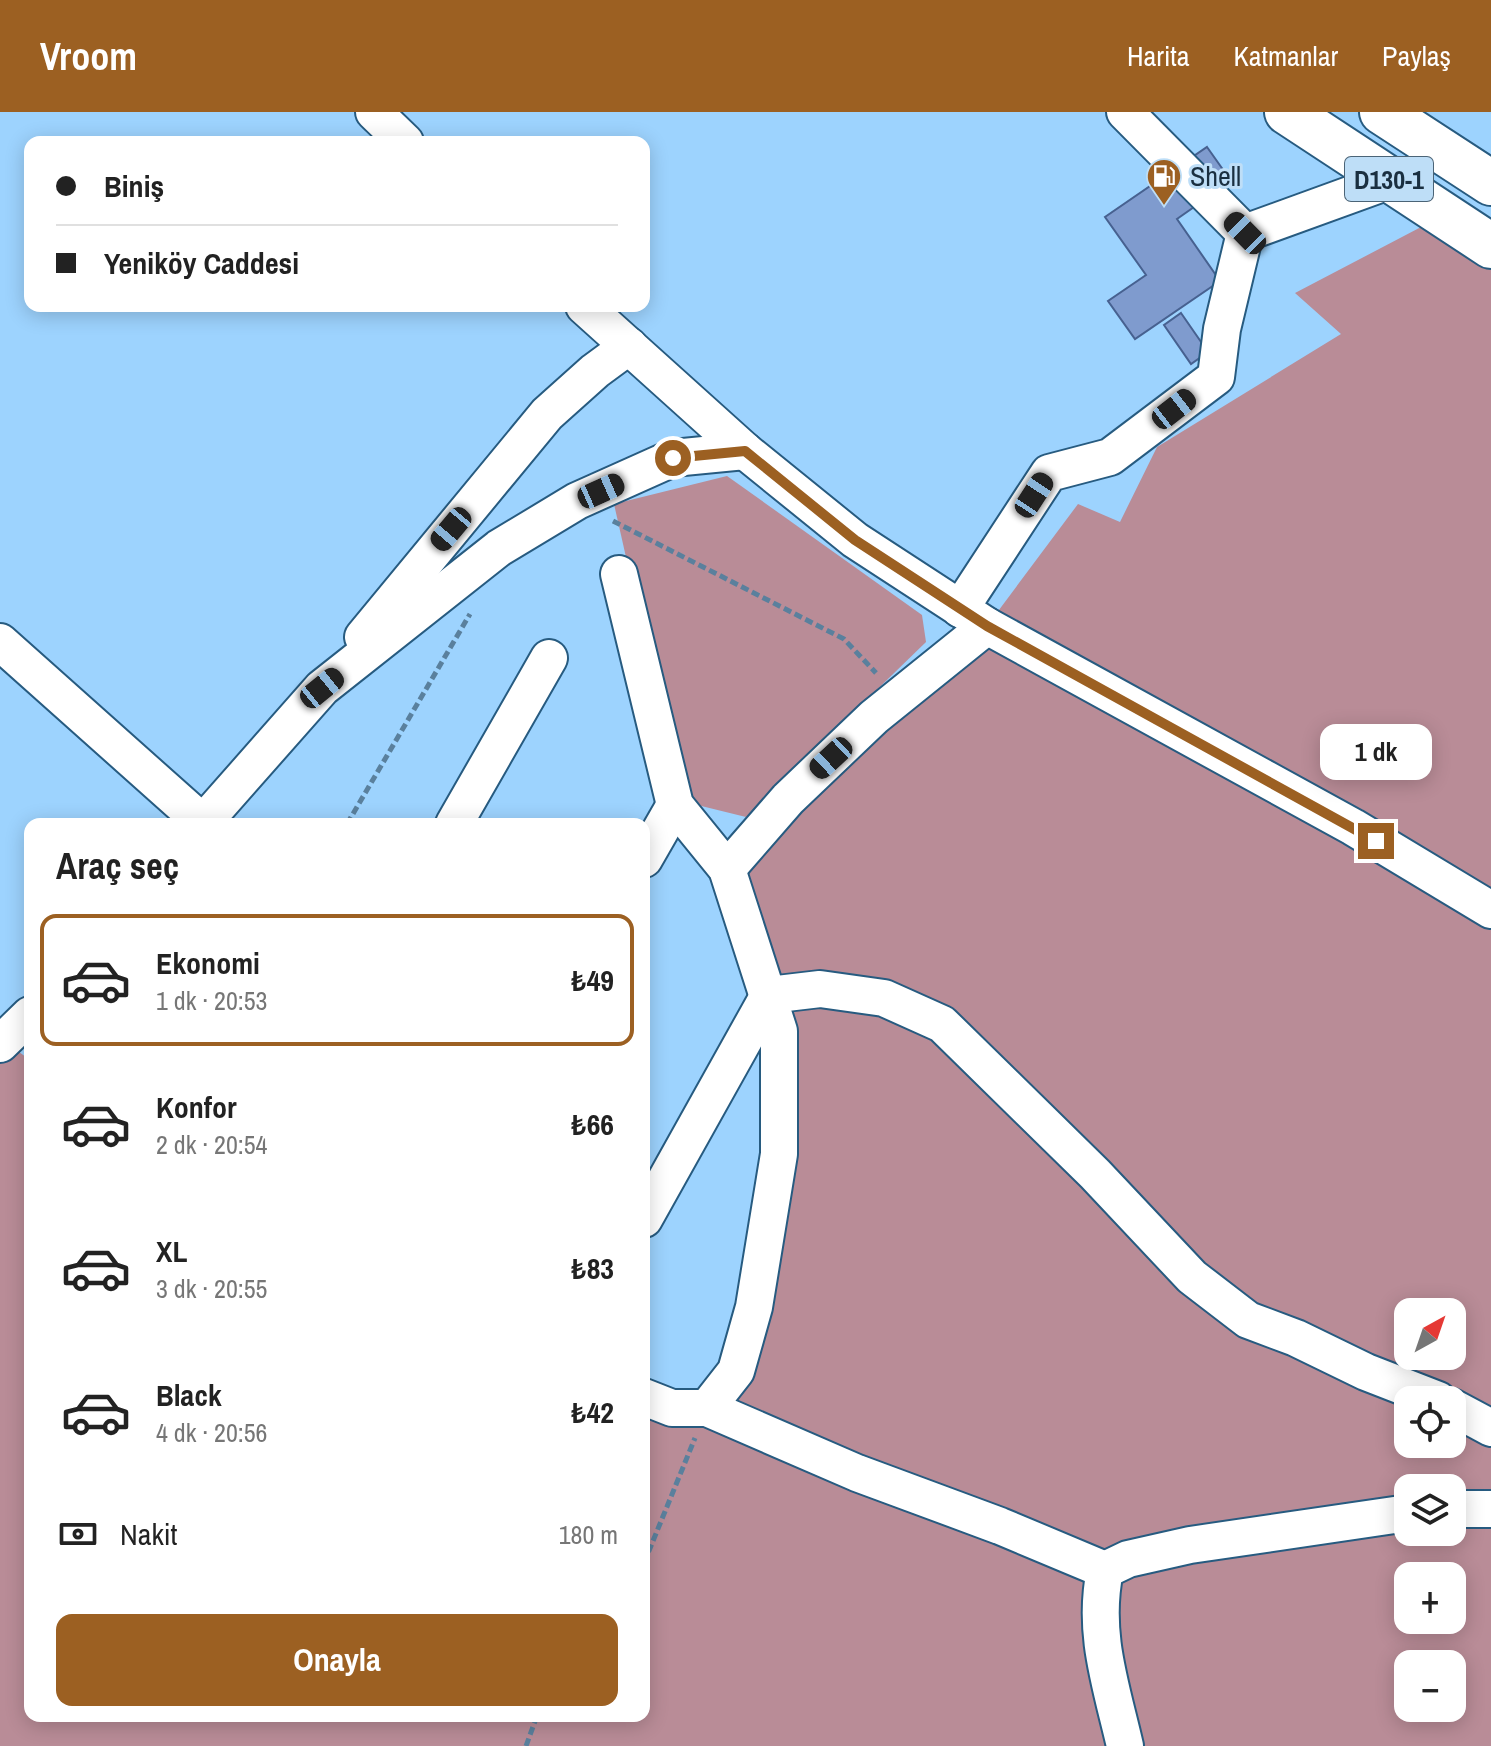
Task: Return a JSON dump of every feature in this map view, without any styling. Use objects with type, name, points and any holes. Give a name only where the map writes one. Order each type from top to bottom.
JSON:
[{"type":"highway","name":"D130-1","points":[[1287,112],[1491,246]]},
{"type":"highway","name":"D130-1","points":[[1385,112],[1491,183]]},
{"type":"highway","points":[[1385,112],[1491,169]]},
{"type":"street","points":[[374,112],[399,136]]},
{"type":"street","points":[[1125,112],[1245,233]]},
{"type":"street","points":[[1245,233],[1391,180]]},
{"type":"street","points":[[727,869],[788,799],[898,697],[974,618],[1049,473],[1110,457],[1216,377],[1222,329],[1245,233]]},
{"type":"street","points":[[591,312],[745,451],[855,540],[974,618],[1353,827],[1491,910]]},
{"type":"street","points":[[208,818],[322,688],[547,414],[595,371],[629,346]]},
{"type":"street","points":[[322,688],[499,548],[577,501],[673,458],[745,451]]},
{"type":"street","points":[[619,574],[675,805],[727,869],[779,1031],[779,1154],[754,1307],[736,1371],[707,1408]]},
{"type":"street","points":[[0,642],[196,818]]},
{"type":"street","points":[[457,818],[549,658]]},
{"type":"street","points":[[650,849],[675,805]]},
{"type":"street","points":[[769,995],[820,989],[884,998],[942,1024],[1095,1174],[1192,1277],[1248,1320],[1402,1386]]},
{"type":"street","points":[[650,1208],[769,995]]},
{"type":"street","points":[[9,1045],[24,1024]]},
{"type":"street","points":[[650,1399],[672,1408],[707,1408],[857,1473],[1000,1526],[1105,1570],[1128,1559],[1190,1545],[1394,1515]]},
{"type":"street","points":[[1466,1415],[1491,1428]]},
{"type":"street","points":[[1466,1509],[1491,1509]]},
{"type":"street","points":[[1105,1570],[1100,1594],[1100,1640],[1125,1746]]},
{"type":"path","points":[[605,516],[844,639],[898,697]]},
{"type":"path","points":[[351,818],[475,606]]},
{"type":"path","points":[[650,1548],[707,1408]]},
{"type":"path","points":[[526,1746],[535,1722]]},
{"type":"shaded area","points":[[1444,215],[1491,246],[1491,1746],[0,1746],[0,1044],[4,1041],[24,1056],[24,1722],[650,1722],[650,1399],[672,1408],[736,1371],[779,1031],[727,869],[987,626],[1078,504],[1120,522],[1157,447],[1341,334],[1295,293]]},
{"type":"shaded area","points":[[727,476],[922,615],[926,642],[746,817],[681,801],[614,504]]},
{"type":"building","points":[[1207,147],[1231,181],[1177,219],[1220,281],[1135,339],[1108,301],[1146,275],[1105,217]]},
{"type":"building","points":[[1181,313],[1208,352],[1191,364],[1164,325]]},
{"type":"place","name":"Shell","points":[[1164,207]]},
{"type":"route","points":[[673,458],[745,451],[855,540],[987,626],[1376,841]]}]
